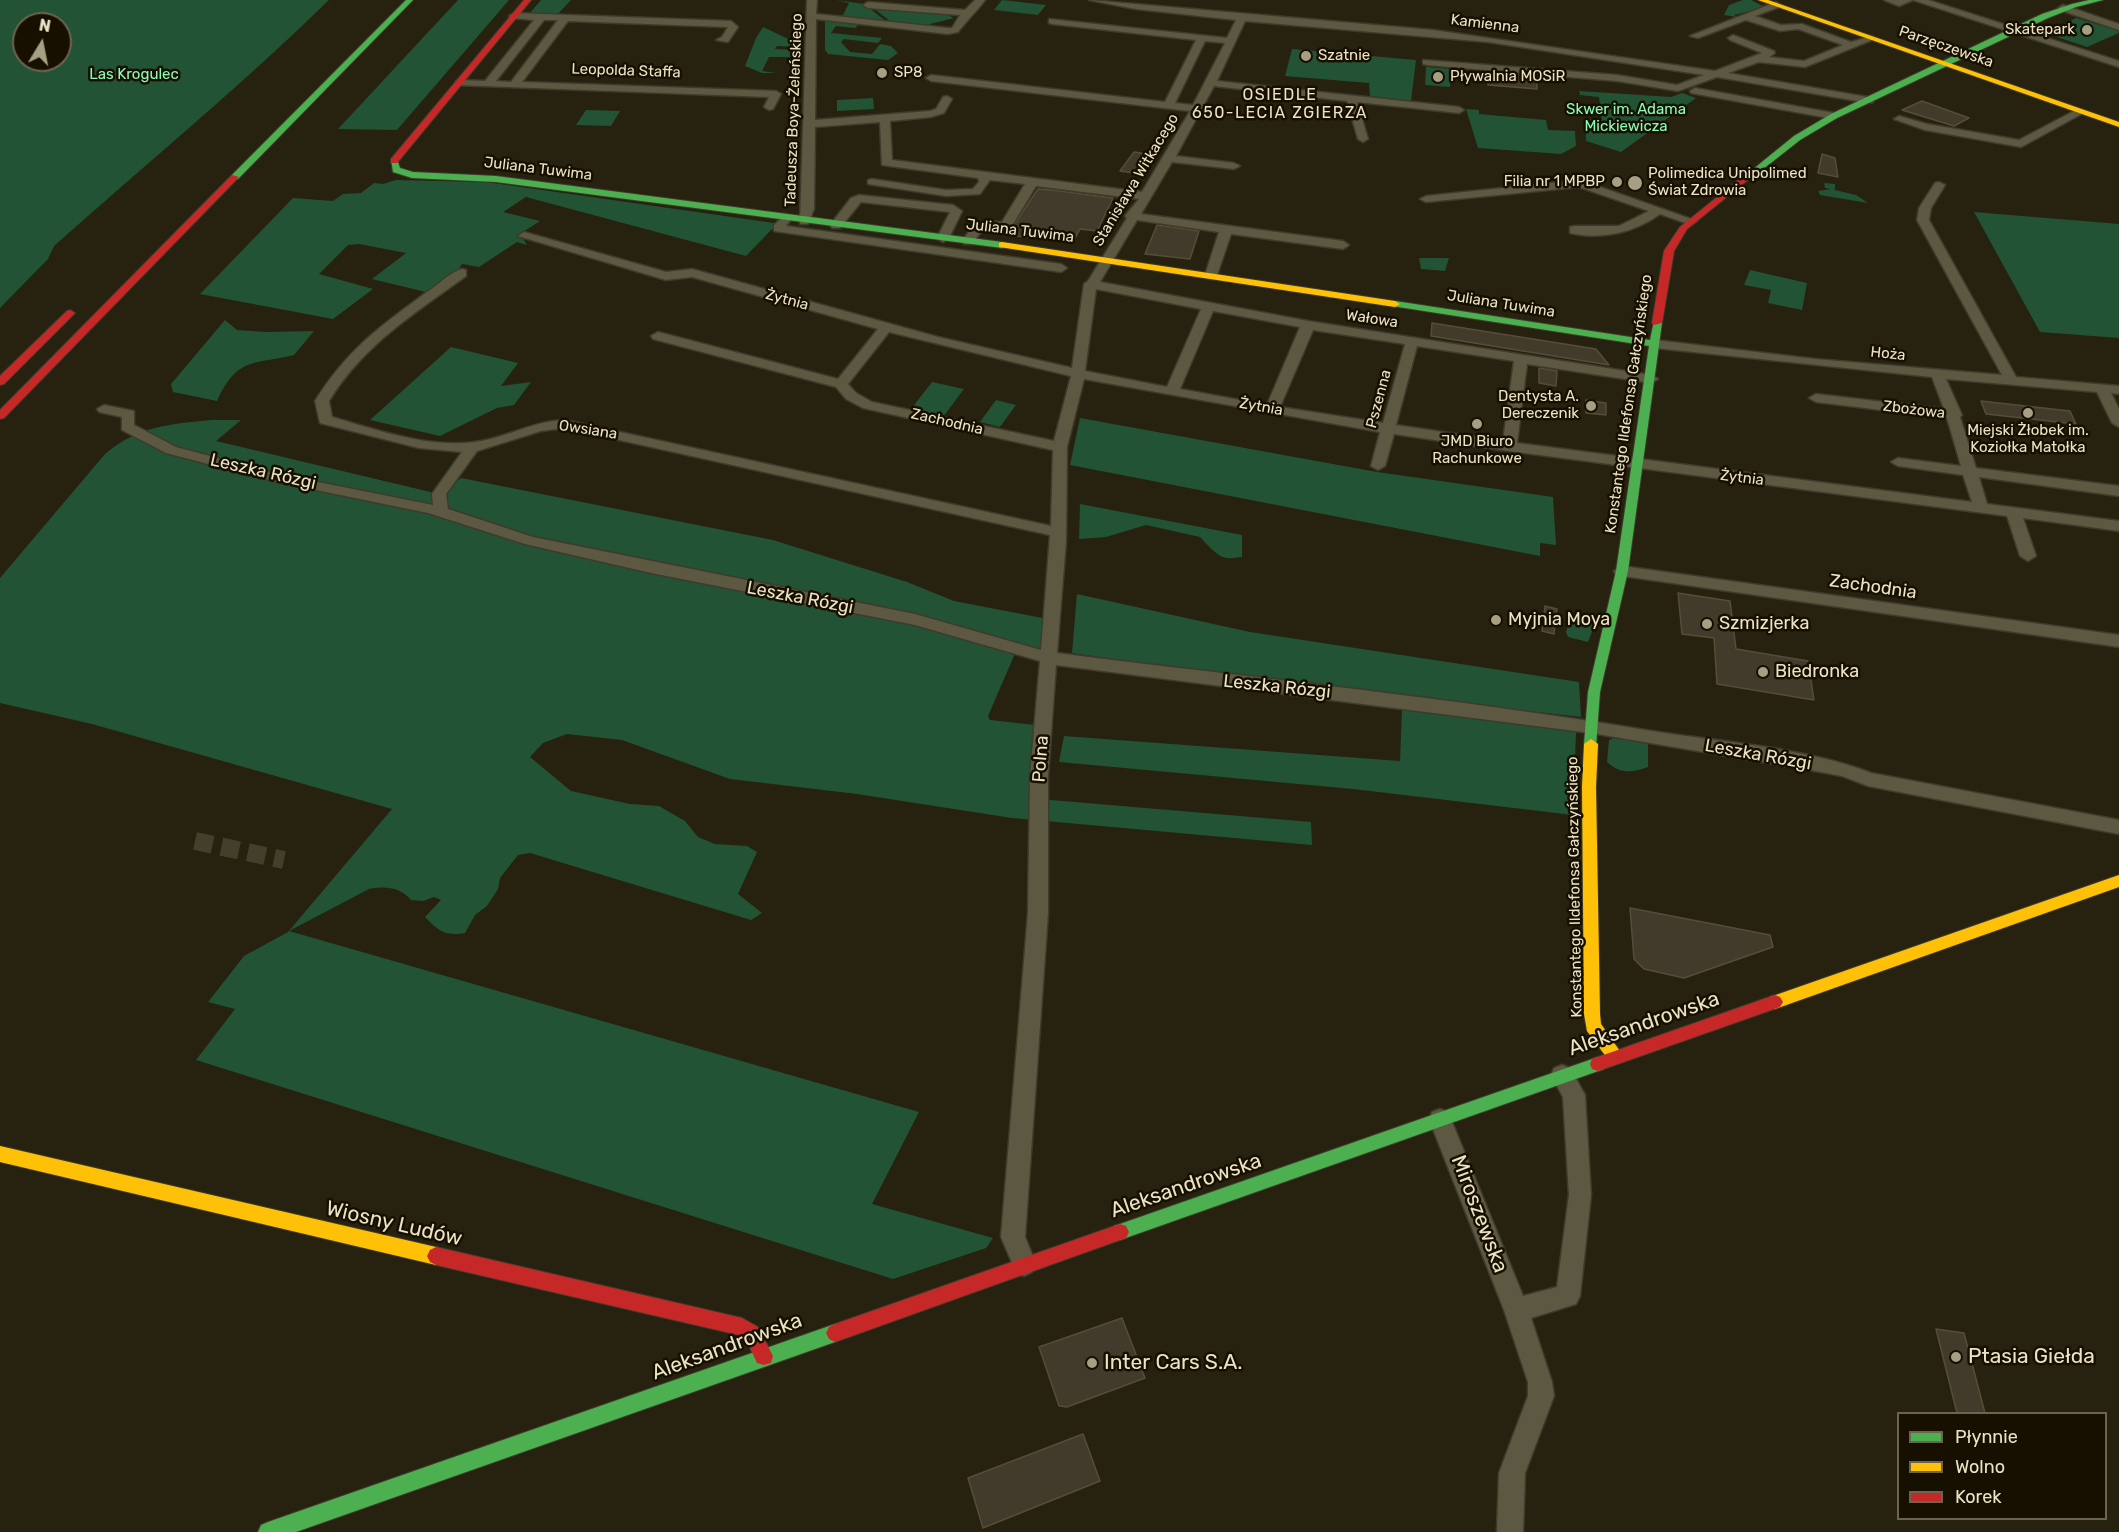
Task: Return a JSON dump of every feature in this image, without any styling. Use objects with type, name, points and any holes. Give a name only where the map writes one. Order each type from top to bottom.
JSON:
[{"type":"main road","points":[[0,416],[410,0]]},
{"type":"main road","points":[[460,83],[528,0]]},
{"type":"main road","name":"Parzęczewska","points":[[1761,0],[2119,125]]},
{"type":"main road","name":"Konstantego Ildefonsa Gałczyńskiego","points":[[1616,1057],[1593,1026],[1592,1014],[1588,898],[1591,727],[1597,675],[1622,571],[1668,255],[1675,240],[1691,221],[1789,144],[1834,116],[2066,4],[2100,0]]},
{"type":"main road","name":"Juliana Tuwima","points":[[460,83],[397,156],[393,167],[408,174],[496,179],[1106,259],[1655,344]]},
{"type":"main road","points":[[0,382],[82,301]]},
{"type":"main road","name":"Aleksandrowska","points":[[268,1532],[1024,1264],[2119,881]]},
{"type":"main road","name":"Wiosny Ludów","points":[[0,1154],[742,1327],[752,1334],[764,1356]]},
{"type":"street","name":"Tadeusza Boya-Żeleńskiego","points":[[804,221],[808,209],[812,0]]},
{"type":"street","points":[[868,5],[966,13],[973,10],[980,0]]},
{"type":"street","name":"Kamienna","points":[[1094,0],[1241,19],[1257,18],[1433,33],[1719,73],[1869,100]]},
{"type":"street","points":[[1889,0],[1899,3],[1908,0]]},
{"type":"street","points":[[1918,0],[2119,64]]},
{"type":"street","points":[[2066,4],[2119,27]]},
{"type":"street","points":[[1695,36],[1776,5]]},
{"type":"street","points":[[813,16],[948,32],[955,30],[966,13]]},
{"type":"street","points":[[514,16],[731,24],[733,27],[725,40],[721,39]]},
{"type":"street","points":[[1745,16],[1780,28],[1799,26],[1851,45]]},
{"type":"street","points":[[488,84],[541,17]]},
{"type":"street","points":[[515,84],[565,18]]},
{"type":"street","name":"Stanisława Witkacego","points":[[1106,259],[1169,158],[1211,83],[1241,19]]},
{"type":"street","points":[[1052,21],[1231,41]]},
{"type":"street","points":[[1169,105],[1202,37]]},
{"type":"street","points":[[1427,62],[1617,78],[1678,88],[1770,53],[1733,38]]},
{"type":"street","points":[[1758,58],[1803,64],[1869,38]]},
{"type":"street","points":[[931,78],[1196,109]]},
{"type":"street","name":"Leopolda Staffa","points":[[460,83],[776,94],[770,107]]},
{"type":"street","points":[[1211,83],[1459,110]]},
{"type":"street","points":[[1695,91],[1834,116]]},
{"type":"street","points":[[1351,98],[1363,139]]},
{"type":"street","points":[[810,124],[931,114],[940,111],[947,99]]},
{"type":"street","points":[[1899,119],[1925,127],[2021,144],[2080,112]]},
{"type":"street","points":[[885,118],[886,163],[1144,196]]},
{"type":"street","points":[[1169,158],[1234,166]]},
{"type":"street","points":[[872,182],[946,193],[976,192],[985,182],[983,175]]},
{"type":"street","points":[[968,242],[980,225],[1006,226],[1032,182]]},
{"type":"street","points":[[1426,199],[1580,183],[1691,221]]},
{"type":"street","points":[[1939,185],[1925,208],[1923,220],[2012,382]]},
{"type":"street","points":[[836,225],[859,198],[953,209],[956,211],[943,238]]},
{"type":"street","points":[[1574,231],[1626,229],[1640,224],[1658,210]]},
{"type":"street","points":[[1131,216],[1343,245]]},
{"type":"street","points":[[786,218],[778,228],[1060,268]]},
{"type":"street","points":[[1210,275],[1226,234],[1224,229]]},
{"type":"street","name":"Żytnia","points":[[524,236],[666,276],[692,273],[886,327],[1078,374],[1388,430],[1638,465],[2119,526]]},
{"type":"street","points":[[1030,263],[1037,250]]},
{"type":"street","name":"Polna","points":[[1024,1264],[1013,1237],[1038,913],[1039,776],[1050,658],[1058,532],[1060,447],[1078,374],[1090,284],[1106,259]]},
{"type":"street","name":"Owsiana","points":[[462,273],[382,331],[357,353],[340,372],[322,401],[325,420],[404,440],[472,448],[488,445],[538,425],[565,424],[1058,532]]},
{"type":"street","name":"Wałowa","points":[[1090,284],[1308,325],[1651,379]]},
{"type":"street","points":[[1172,391],[1209,305]]},
{"type":"street","points":[[1272,409],[1308,325]]},
{"type":"street","points":[[841,384],[886,327]]},
{"type":"street","name":"Zachodnia","points":[[658,336],[841,384],[851,396],[868,405],[1060,447]]},
{"type":"street","name":"Pszenna","points":[[1378,466],[1412,342]]},
{"type":"street","name":"Hoża","points":[[1655,344],[1748,357],[2119,390]]},
{"type":"street","points":[[1509,447],[1521,359]]},
{"type":"street","points":[[1938,375],[1955,415]]},
{"type":"street","points":[[2102,389],[2119,423]]},
{"type":"street","name":"Zbożowa","points":[[1816,398],[1955,415],[1981,507]]},
{"type":"street","name":"Leszka Rózgi","points":[[104,410],[129,414],[127,427],[171,450],[277,478],[441,513],[530,541],[751,589],[915,620],[1050,658],[1591,727],[1804,762],[1845,770],[1868,779],[2119,826]]},
{"type":"street","points":[[441,513],[439,494],[472,448]]},
{"type":"street","points":[[1898,462],[2119,492]]},
{"type":"street","points":[[2013,511],[2028,556]]},
{"type":"street","name":"Zachodnia","points":[[1622,571],[2119,641]]},
{"type":"street","points":[[1516,1310],[1568,1296],[1580,1195],[1574,1095],[1562,1075]]},
{"type":"street","name":"Miroszewska","points":[[1440,1119],[1538,1370],[1541,1396],[1512,1473],[1510,1532]]},
{"type":"green space","name":"Las Krogulec","points":[[0,0],[329,0],[228,94],[54,246],[48,259],[0,308]]},
{"type":"green space","points":[[458,0],[509,0],[397,130],[338,129]]},
{"type":"green space","points":[[541,0],[571,0],[558,14],[529,14]]},
{"type":"green space","points":[[836,0],[864,4],[891,25],[828,16],[843,15],[849,3]]},
{"type":"green space","points":[[1002,0],[1046,5],[1038,15],[994,10]]},
{"type":"green space","points":[[1751,0],[1765,7],[1734,15],[1737,17],[1724,15],[1729,5]]},
{"type":"green space","points":[[872,7],[948,15],[954,18],[930,24],[933,27],[895,25]]},
{"type":"green space","points":[[825,18],[851,24],[860,23],[855,28],[836,26],[831,33],[882,38],[878,43],[844,39],[841,42],[850,52],[872,54],[880,44],[891,46],[898,53],[888,60],[828,54],[825,50]]},
{"type":"green space","name":"Skatepark","points":[[2076,18],[2119,31],[2119,33],[2087,47],[2045,33]]},
{"type":"green space","points":[[763,27],[797,43],[797,47],[777,46],[775,49],[797,50],[796,57],[769,57],[762,71],[776,73],[762,73],[745,66]]},
{"type":"green space","points":[[1292,49],[1416,60],[1411,101],[1370,96],[1369,83],[1285,76]]},
{"type":"green space","name":"Pływalnia MOSiR","points":[[1426,67],[1451,69],[1450,87],[1425,85]]},
{"type":"green space","name":"Skwer im. Adama Mickiewicza","points":[[1579,91],[1671,97],[1682,93],[1696,98],[1621,152],[1586,141],[1585,119],[1602,120],[1599,97],[1580,95]]},
{"type":"green space","points":[[873,98],[874,109],[837,111],[837,100]]},
{"type":"green space","points":[[1466,109],[1479,110],[1479,114],[1546,120],[1548,130],[1575,131],[1576,146],[1561,154],[1478,148]]},
{"type":"green space","points":[[586,110],[620,111],[611,126],[576,125]]},
{"type":"green space","points":[[396,180],[486,182],[781,224],[772,229],[746,256],[526,197],[503,212],[540,221],[520,234],[527,245],[517,242],[479,267],[462,264],[457,272],[430,293],[372,279],[406,253],[359,244],[348,245],[319,274],[373,289],[333,319],[200,294],[293,198],[333,201],[343,194],[361,193],[374,183],[383,184]]},
{"type":"green space","points":[[1824,183],[1835,184],[1835,190],[1856,195],[1868,203],[1820,195],[1818,191],[1831,189],[1825,188]]},
{"type":"green space","points":[[1974,212],[2119,224],[2119,338],[2040,332]]},
{"type":"green space","points":[[1419,258],[1449,258],[1445,271],[1421,269]]},
{"type":"green space","points":[[1750,270],[1807,283],[1802,310],[1768,303],[1771,290],[1744,285]]},
{"type":"green space","points":[[225,320],[237,330],[314,331],[294,355],[256,362],[239,370],[217,401],[173,392],[171,384]]},
{"type":"green space","points":[[451,347],[518,363],[501,386],[531,382],[514,405],[497,408],[440,436],[370,420]]},
{"type":"green space","points":[[932,382],[964,389],[943,417],[911,409]]},
{"type":"green space","points":[[996,400],[1016,405],[1000,427],[980,422]]},
{"type":"green space","points":[[1080,418],[1377,472],[1553,497],[1556,545],[1540,543],[1540,556],[1070,465]]},
{"type":"green space","points":[[211,420],[241,420],[216,441],[439,494],[461,478],[773,540],[907,582],[954,601],[1053,620],[1050,658],[1017,649],[988,716],[990,720],[1044,726],[1039,799],[1311,822],[1312,845],[1012,818],[857,794],[730,779],[622,740],[567,734],[543,743],[530,757],[571,791],[630,804],[659,806],[685,821],[698,837],[715,844],[747,846],[757,852],[738,894],[762,913],[751,920],[530,853],[518,855],[500,878],[498,889],[487,906],[475,915],[465,933],[452,934],[442,931],[425,917],[441,900],[434,897],[423,901],[411,900],[402,892],[392,888],[369,889],[289,931],[919,1112],[872,1204],[993,1238],[986,1248],[893,1279],[196,1060],[235,1009],[208,1002],[244,956],[288,932],[392,809],[92,724],[0,703],[0,578],[105,454],[117,445],[130,437],[155,428]]},
{"type":"green space","points":[[1080,504],[1242,535],[1242,557],[1223,557],[1200,537],[1146,525],[1106,537],[1079,539]]},
{"type":"green space","points":[[1077,594],[1250,632],[1579,682],[1581,717],[1233,677],[1072,653]]},
{"type":"green space","points":[[1577,616],[1596,621],[1588,642],[1568,637],[1566,632],[1570,619]]},
{"type":"green space","points":[[1402,710],[1576,732],[1573,815],[1353,789],[1059,762],[1064,736],[1400,761]]},
{"type":"green space","points":[[1614,738],[1648,742],[1648,767],[1626,771],[1617,769],[1607,762],[1609,740]]},
{"type":"building","points":[[1488,72],[1537,76],[1537,89],[1488,85]]},
{"type":"building","points":[[1922,101],[1969,118],[1954,126],[1902,110]]},
{"type":"building","points":[[1134,152],[1149,154],[1140,174],[1120,171]]},
{"type":"building","points":[[1822,154],[1835,158],[1838,177],[1818,173]]},
{"type":"building","points":[[1038,189],[1113,198],[1097,231],[1080,229],[1073,242],[1007,235]]},
{"type":"building","points":[[1157,225],[1199,231],[1190,259],[1145,254]]},
{"type":"building","points":[[1432,323],[1596,349],[1609,365],[1431,336]]},
{"type":"building","points":[[1539,368],[1557,371],[1556,386],[1539,383]]},
{"type":"building","name":"Dentysta A. Dereczenik","points":[[1586,400],[1606,403],[1606,415],[1586,413]]},
{"type":"building","name":"Miejski Żłobek im. Koziołka Matołka","points":[[1981,401],[2070,411],[2076,424],[1986,414]]},
{"type":"building","name":"Biedronka","points":[[1678,593],[1730,601],[1736,649],[1808,661],[1814,700],[1717,684],[1714,638],[1682,634]]},
{"type":"building","points":[[1545,606],[1557,609],[1554,634],[1542,631]]},
{"type":"building","points":[[1630,908],[1770,935],[1773,947],[1684,978],[1644,969],[1634,959]]},
{"type":"building","name":"Inter Cars S.A.","points":[[1122,1318],[1145,1378],[1067,1407],[1059,1406],[1039,1347]]},
{"type":"building","name":"Ptasia Giełda","points":[[1936,1329],[1964,1333],[1985,1412],[1957,1412]]},
{"type":"building","points":[[1083,1434],[1100,1481],[983,1528],[968,1478]]},
{"type":"tunnel","points":[[195,841],[284,860]]},
{"type":"traffic: fast","points":[[235,177],[410,0]]},
{"type":"traffic: fast","points":[[1750,175],[1797,138],[1834,116],[2045,16],[2074,5],[2100,0]]},
{"type":"traffic: fast","points":[[394,161],[396,170],[412,175],[496,179],[1002,245]]},
{"type":"traffic: fast","points":[[1395,304],[1655,344]]},
{"type":"traffic: fast","points":[[1591,744],[1594,692],[1622,571],[1657,323]]},
{"type":"traffic: fast","points":[[1120,1232],[1598,1064]]},
{"type":"traffic: fast","points":[[268,1532],[835,1333]]},
{"type":"traffic: slow","points":[[1761,0],[2119,125]]},
{"type":"traffic: slow","points":[[1002,245],[1395,304]]},
{"type":"traffic: slow","points":[[1591,744],[1589,787],[1592,1014],[1593,1026],[1616,1057]]},
{"type":"traffic: slow","points":[[1775,1002],[2119,881]]},
{"type":"traffic: slow","points":[[0,1154],[436,1256]]},
{"type":"traffic: jam","points":[[394,161],[528,0]]},
{"type":"traffic: jam","points":[[1657,323],[1669,251],[1684,227],[1750,175]]},
{"type":"traffic: jam","points":[[0,416],[235,177]]},
{"type":"traffic: jam","points":[[0,382],[70,313]]},
{"type":"traffic: jam","points":[[1598,1064],[1775,1002]]},
{"type":"traffic: jam","points":[[835,1333],[1120,1232]]},
{"type":"traffic: jam","points":[[436,1256],[742,1327],[752,1333],[764,1356]]},
{"type":"place","name":"Skatepark","points":[[2087,30]]},
{"type":"place","name":"Szatnie","points":[[1306,56]]},
{"type":"place","name":"SP8","points":[[882,73]]},
{"type":"place","name":"Pływalnia MOSiR","points":[[1438,77]]},
{"type":"place","name":"Filia nr 1 MPBP","points":[[1617,182]]},
{"type":"place","name":"Polimedica Unipolimed Świat Zdrowia","points":[[1635,183]]},
{"type":"place","name":"Dentysta A. Dereczenik","points":[[1591,406]]},
{"type":"place","name":"Miejski Żłobek im. Koziołka Matołka","points":[[2028,413]]},
{"type":"place","name":"JMD Biuro Rachunkowe","points":[[1477,424]]},
{"type":"place","name":"Myjnia Moya","points":[[1496,620]]},
{"type":"place","name":"Szmizjerka","points":[[1707,624]]},
{"type":"place","name":"Biedronka","points":[[1763,672]]},
{"type":"place","name":"Ptasia Giełda","points":[[1956,1357]]},
{"type":"place","name":"Inter Cars S.A.","points":[[1092,1363]]},
{"type":"district","name":"OSIEDLE 650-LECIA ZGIERZA","points":[[1280,104]]}]
